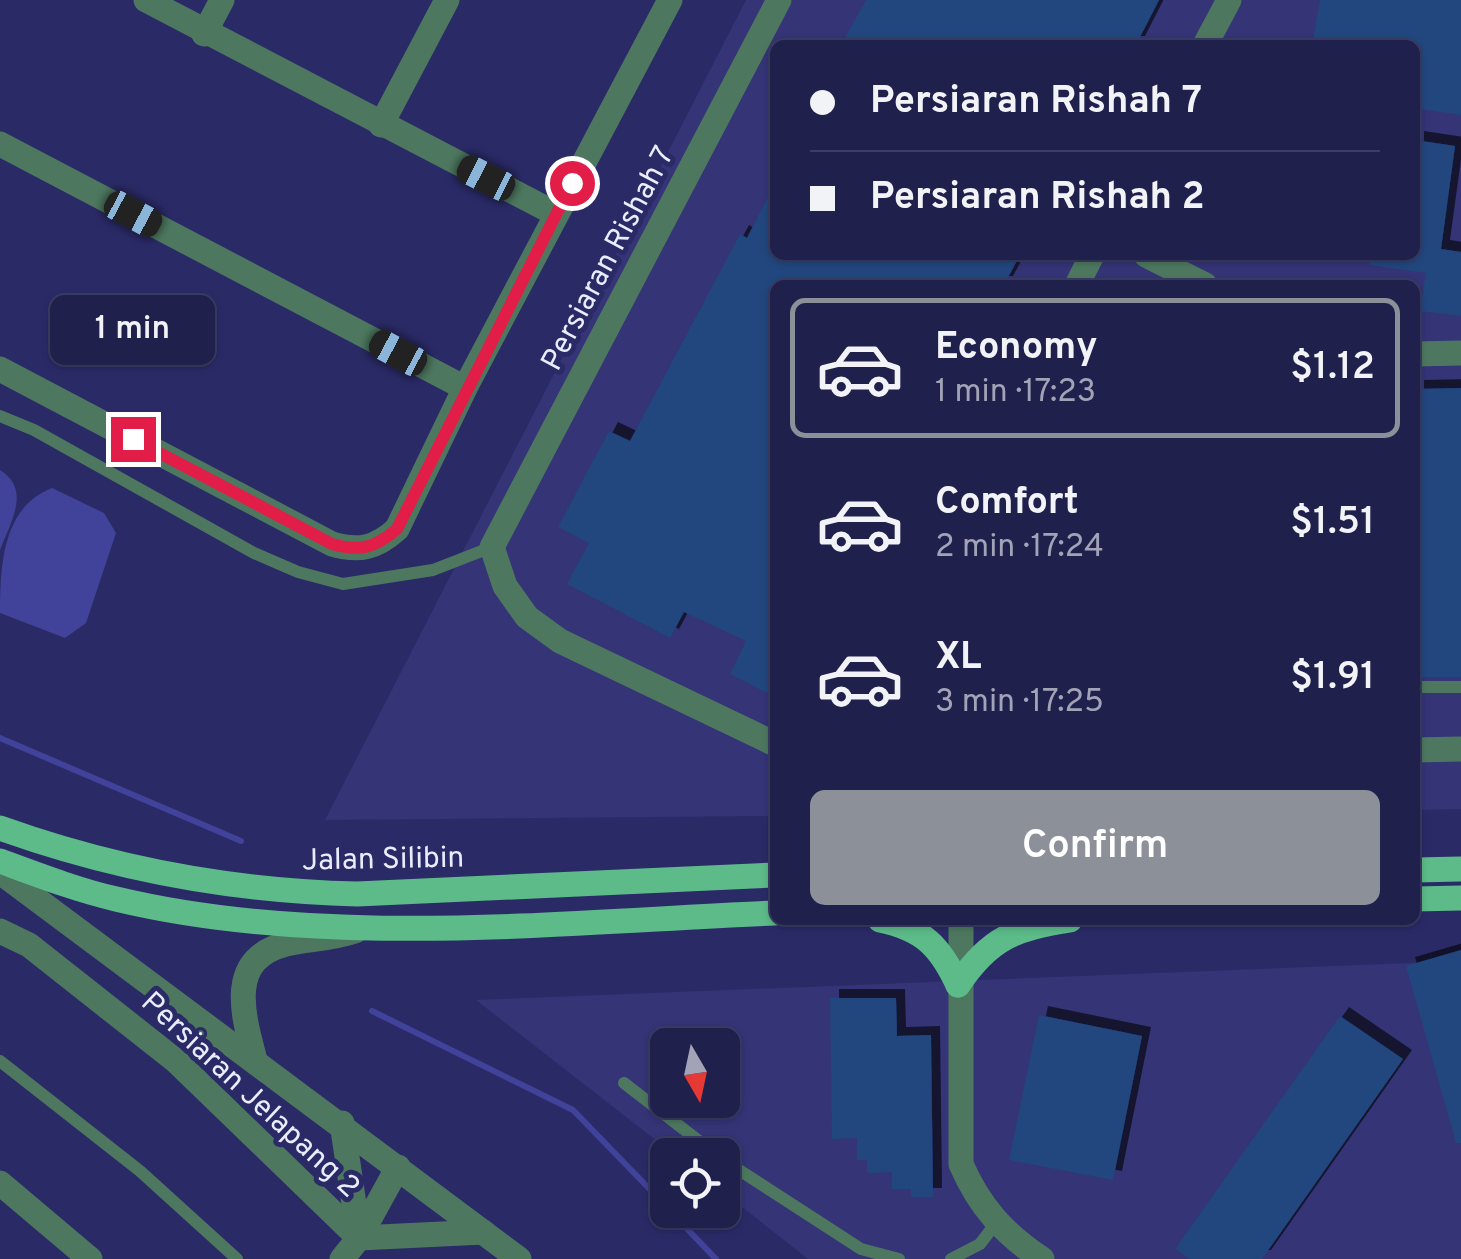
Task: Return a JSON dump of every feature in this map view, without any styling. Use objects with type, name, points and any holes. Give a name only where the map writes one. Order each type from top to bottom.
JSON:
[{"type":"main road","name":"Jalan Silibin","points":[[0,828],[144,873],[295,893],[534,888],[770,875]]},
{"type":"main road","points":[[0,861],[116,899],[253,920],[369,926],[770,913]]},
{"type":"main road","points":[[1420,870],[1461,868]]},
{"type":"main road","points":[[731,876],[770,883]]},
{"type":"main road","points":[[1420,899],[1461,898]]},
{"type":"main road","points":[[896,925],[924,934],[942,952],[958,985]]},
{"type":"main road","points":[[958,985],[978,955],[997,940],[1018,930],[1044,925]]},
{"type":"street","points":[[146,0],[204,34],[556,214]]},
{"type":"street","points":[[204,34],[222,0]]},
{"type":"street","points":[[381,125],[447,0]]},
{"type":"street","points":[[0,370],[332,544],[350,550],[382,542],[397,529],[465,388],[670,0]]},
{"type":"street","name":"Persiaran Rishah 7","points":[[492,547],[779,0]]},
{"type":"street","points":[[1208,40],[1229,0]]},
{"type":"street","points":[[0,144],[465,388]]},
{"type":"street","points":[[1156,260],[1195,280]]},
{"type":"street","points":[[1420,354],[1461,352]]},
{"type":"street","points":[[492,547],[505,586],[527,616],[560,642],[770,742]]},
{"type":"street","points":[[1420,750],[1461,750]]},
{"type":"street","points":[[0,872],[342,1123],[519,1259]]},
{"type":"street","points":[[961,925],[961,1164],[974,1194],[996,1223],[1042,1259]]},
{"type":"street","points":[[255,1060],[241,998],[244,976],[257,958],[283,945],[344,935],[369,926]]},
{"type":"street","name":"Persiaran Jelapang 2","points":[[0,932],[29,946],[176,1061],[359,1238]]},
{"type":"street","points":[[342,1123],[359,1238]]},
{"type":"street","points":[[342,1259],[359,1238],[398,1168]]},
{"type":"street","points":[[0,1183],[90,1259]]},
{"type":"street","points":[[359,1238],[484,1232]]},
{"type":"lane","points":[[0,416],[34,430],[254,552],[298,572],[343,584],[433,570],[492,547]]},
{"type":"lane","points":[[1420,687],[1461,687]]},
{"type":"lane","points":[[0,1061],[140,1170],[236,1259]]},
{"type":"lane","points":[[624,1083],[695,1138]]},
{"type":"lane","points":[[740,1170],[861,1249],[900,1259]]},
{"type":"lane","points":[[952,1259],[980,1244],[996,1223]]},
{"type":"shaded area","points":[[746,0],[1461,0],[1461,809],[1420,810],[1420,280],[770,280],[770,816],[325,820]]},
{"type":"shaded area","points":[[0,470],[10,478],[17,497],[0,550]]},
{"type":"shaded area","points":[[52,488],[104,513],[116,533],[86,623],[65,638],[0,613],[7,540],[23,509]]},
{"type":"shaded area","points":[[1461,961],[1461,1259],[808,1259],[740,1205],[740,1138],[653,1138],[476,1000]]},
{"type":"building","points":[[866,0],[1159,0],[1139,40],[844,40]]},
{"type":"building","points":[[1320,0],[1461,0],[1461,115],[1420,109],[1420,40],[1313,40]]},
{"type":"building","points":[[1420,141],[1455,146],[1441,249],[1461,252],[1461,316],[1420,311],[1426,273],[1370,265],[1370,260],[1420,260]]},
{"type":"building","points":[[770,193],[770,260],[1017,260],[1007,280],[770,280],[770,694],[730,674],[746,641],[684,612],[670,638],[567,584],[589,543],[558,527],[609,431],[630,441],[740,234],[747,238]]},
{"type":"building","points":[[1461,388],[1461,677],[1420,677],[1420,389]]},
{"type":"building","points":[[1461,950],[1461,1143],[1456,1143],[1406,966]]},
{"type":"building","points":[[830,998],[896,998],[897,1036],[931,1035],[933,1197],[911,1197],[911,1189],[892,1189],[892,1172],[867,1173],[867,1160],[857,1160],[857,1138],[832,1139]]},
{"type":"building","points":[[1039,1015],[1142,1036],[1113,1180],[1009,1160]]},
{"type":"building","points":[[1340,1016],[1403,1059],[1262,1259],[1190,1259],[1175,1249]]},
{"type":"waterway","points":[[0,738],[241,841]]},
{"type":"waterway","points":[[372,1011],[573,1110],[650,1189]]},
{"type":"waterway","points":[[686,1228],[716,1259]]},
{"type":"route","points":[[133,439],[332,544],[350,550],[382,542],[397,529],[572,183]]}]
